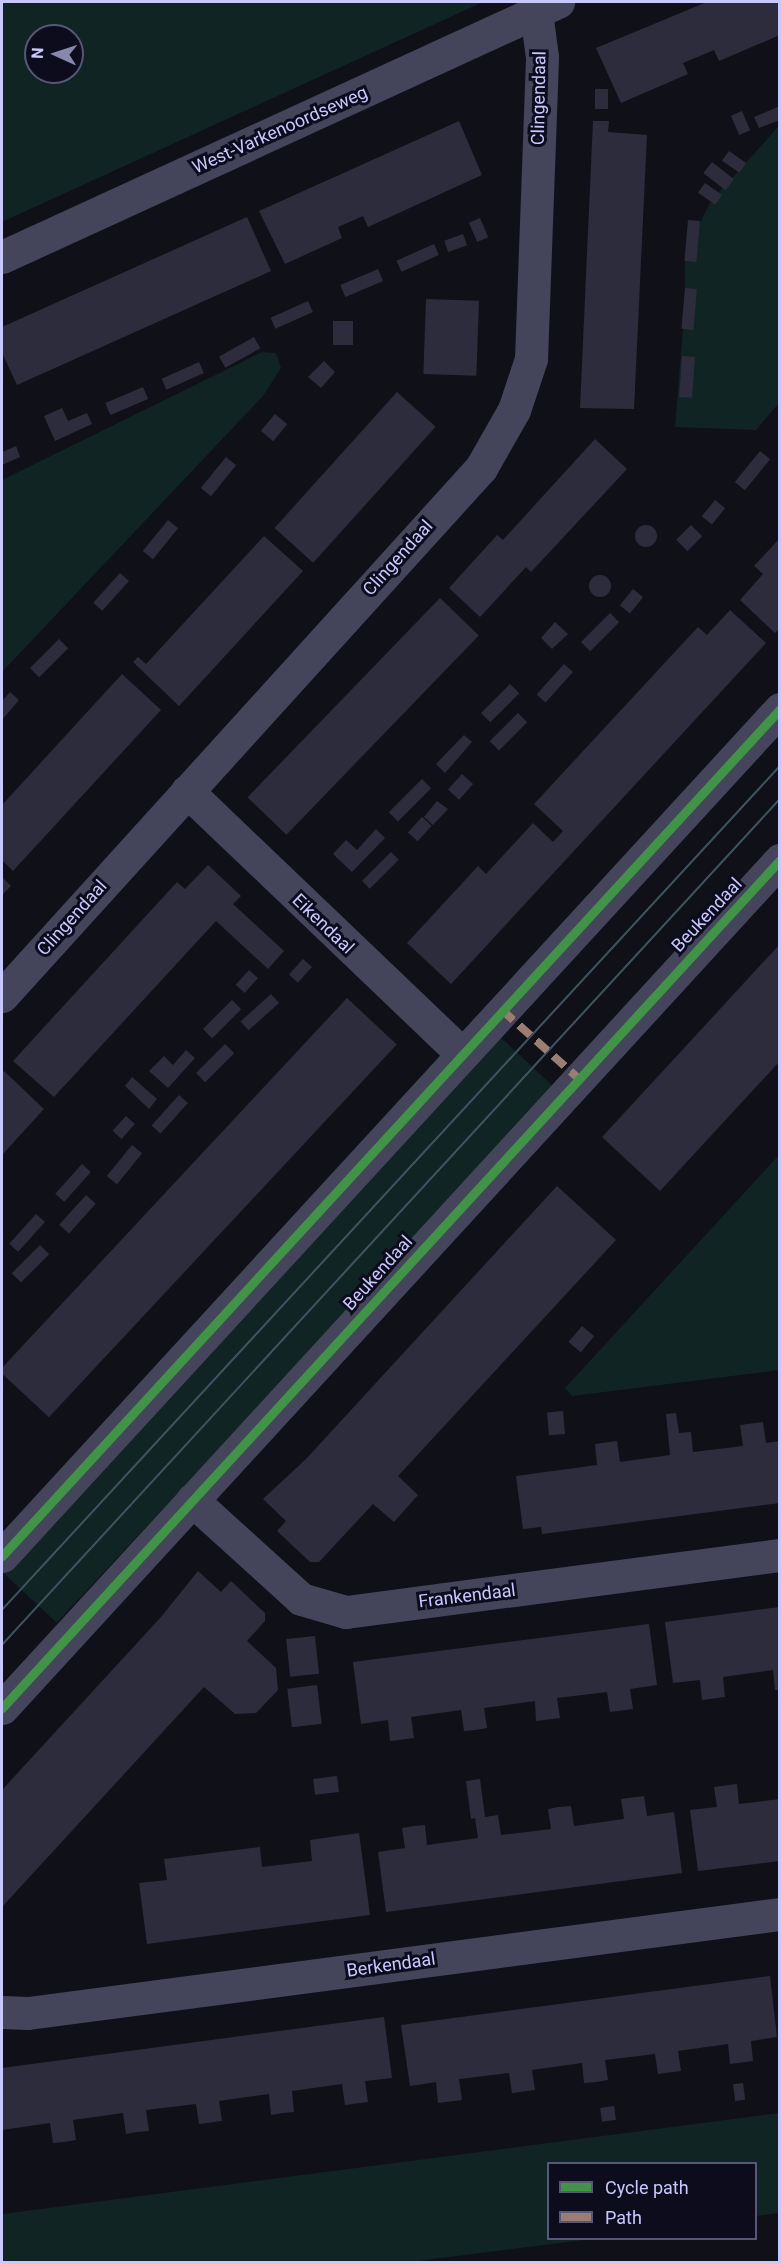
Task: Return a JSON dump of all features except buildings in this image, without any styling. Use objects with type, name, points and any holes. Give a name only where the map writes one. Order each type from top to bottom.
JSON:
[{"type":"street","name":"West-Varkenoordseweg","points":[[2,256],[547,7]]},
{"type":"street","name":"Clingendaal","points":[[2,996],[481,468],[514,410],[531,359],[542,57],[547,7]]},
{"type":"street","points":[[2,1556],[780,709]]},
{"type":"street","name":"Eikendaal","points":[[187,791],[462,1054]]},
{"type":"street","name":"Beukendaal","points":[[2,1708],[780,860]]},
{"type":"street","name":"Frankendaal","points":[[192,1500],[301,1599],[345,1612],[780,1555]]},
{"type":"street","name":"Berkendaal","points":[[2,2012],[27,2013],[780,1914]]},
{"type":"green space","points":[[2,2],[483,2],[2,222]]},
{"type":"green space","points":[[779,126],[779,403],[756,430],[675,427],[685,303],[685,252],[711,201]]},
{"type":"green space","points":[[262,352],[276,353],[281,368],[263,396],[2,672],[2,480]]},
{"type":"green space","points":[[496,1033],[555,1088],[57,1623],[2,1572],[2,1563]]},
{"type":"green space","points":[[779,1155],[779,1370],[572,1396],[565,1388]]},
{"type":"green space","points":[[779,2113],[779,2213],[757,2216],[757,2162],[547,2162],[547,2240],[584,2240],[409,2262],[2,2262],[2,2214]]},
{"type":"tram line","points":[[2,1610],[780,766]]},
{"type":"tram line","points":[[2,1645],[780,799]]},
{"type":"marked path","points":[[502,1010],[578,1078]]},
{"type":"cycle path","points":[[2,1556],[780,709]]},
{"type":"cycle path","points":[[2,1708],[780,860]]}]
